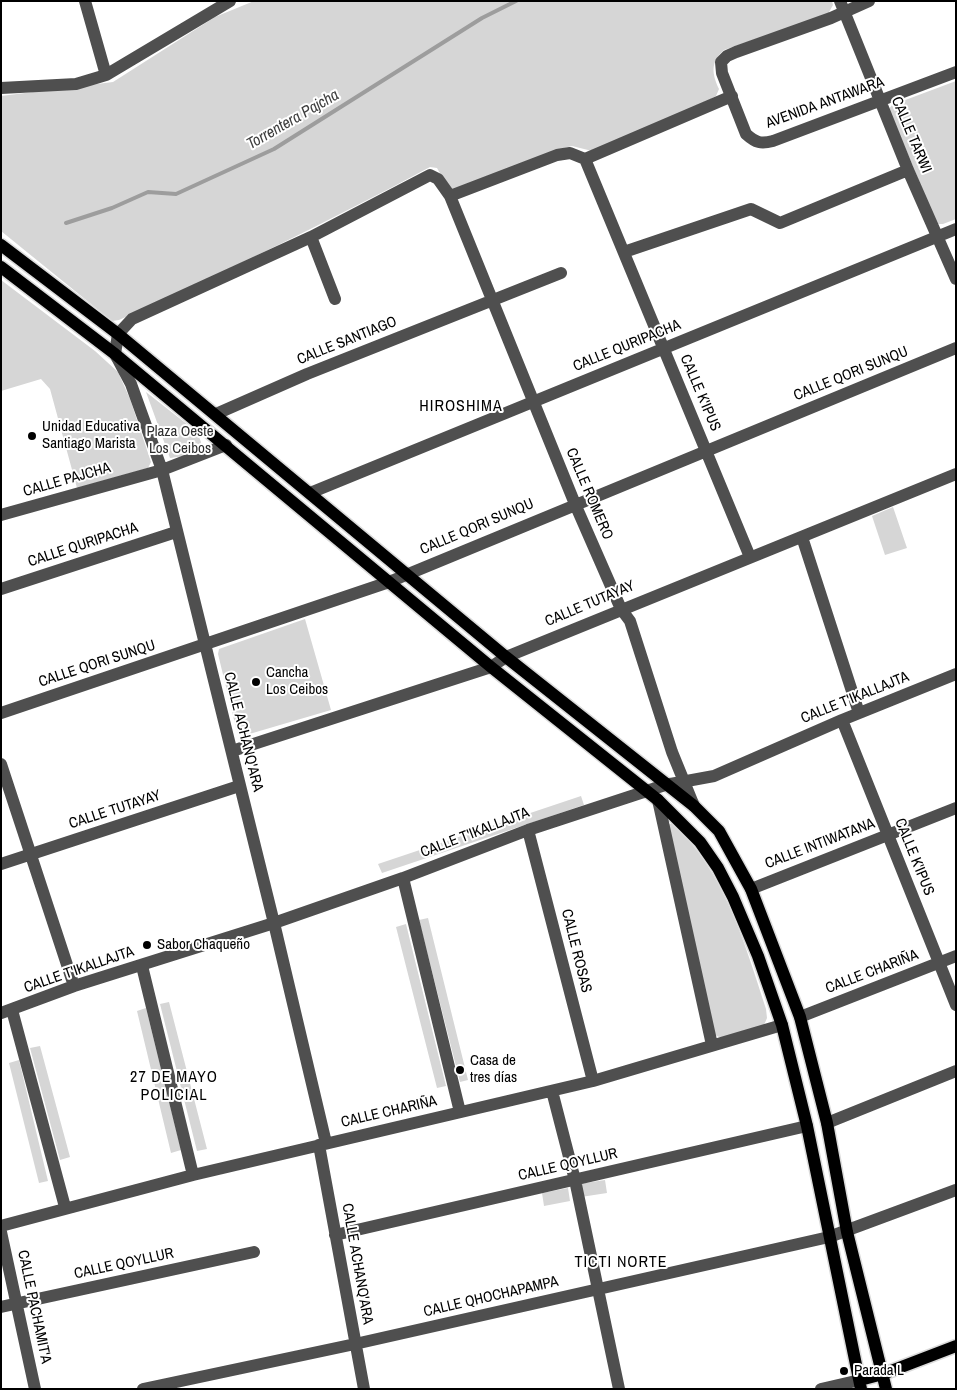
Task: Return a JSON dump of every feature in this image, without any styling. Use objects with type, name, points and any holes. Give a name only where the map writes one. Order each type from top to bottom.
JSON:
[{"type":"main road","points":[[1,245],[118,334],[506,657],[665,785],[694,806],[719,831],[751,888],[800,1017],[828,1122],[848,1232],[886,1389]]},
{"type":"main road","points":[[20,259],[5,270],[115,354],[491,667],[658,800],[700,842],[718,868],[758,956],[782,1026],[807,1126],[860,1384],[956,1346]]},
{"type":"street","points":[[85,1],[106,75]]},
{"type":"street","points":[[1,88],[76,84],[106,75],[228,1]]},
{"type":"street","points":[[450,196],[557,155],[570,153],[585,159],[732,96],[722,72],[721,62],[727,56],[842,6],[869,1]]},
{"type":"street","name":"CALLE TARWI","points":[[842,6],[908,170],[956,279]]},
{"type":"street","name":"AVENIDA ANTAWARA","points":[[732,96],[746,134],[754,141],[762,144],[956,72]]},
{"type":"street","name":"CALLE K'IPUS","points":[[585,159],[750,557]]},
{"type":"street","points":[[624,252],[751,209],[780,223],[908,170]]},
{"type":"street","name":"CALLE ROMERO","points":[[311,237],[430,175],[438,179],[450,196],[575,504],[620,609],[630,621],[672,752],[694,806]]},
{"type":"street","name":"CALLE QURIPACHA","points":[[310,493],[956,228]]},
{"type":"street","points":[[115,354],[118,334],[132,319],[311,237],[335,299]]},
{"type":"street","name":"CALLE SANTIAGO","points":[[216,414],[491,300],[562,273]]},
{"type":"street","name":"CALLE QORI SUNQU","points":[[1,713],[389,582],[956,348]]},
{"type":"street","name":"CALLE ACHANQ'ARA","points":[[115,354],[131,384],[162,470],[274,923],[322,1144],[335,1235],[364,1389]]},
{"type":"street","name":"CALLE PAJCHA","points":[[1,515],[162,470],[226,445]]},
{"type":"street","name":"CALLE TUTAYAY","points":[[232,752],[491,667],[506,657],[620,609],[802,538],[956,474]]},
{"type":"street","name":"CALLE QURIPACHA","points":[[1,589],[176,532]]},
{"type":"street","points":[[802,538],[859,713]]},
{"type":"street","name":"CALLE T'IKALLAJTA","points":[[7,1012],[74,986],[274,923],[403,878],[528,830],[665,785],[714,776],[842,720],[956,674]]},
{"type":"street","name":"CALLE K'IPUS","points":[[842,720],[956,1006]]},
{"type":"street","points":[[1,764],[74,986]]},
{"type":"street","name":"CALLE TUTAYAY","points":[[1,864],[240,786]]},
{"type":"street","points":[[658,800],[712,1045]]},
{"type":"street","name":"CALLE INTIWATANA","points":[[751,888],[956,808]]},
{"type":"street","name":"CALLE ROSAS","points":[[528,830],[593,1081]]},
{"type":"street","points":[[403,878],[460,1112]]},
{"type":"street","name":"CALLE CHARIÑA","points":[[800,1017],[956,956]]},
{"type":"street","points":[[142,966],[194,1174]]},
{"type":"street","points":[[7,1012],[65,1207]]},
{"type":"street","name":"CALLE CHARIÑA","points":[[1,1226],[65,1207],[194,1174],[593,1081],[782,1026]]},
{"type":"street","points":[[828,1122],[956,1071]]},
{"type":"street","points":[[552,1091],[576,1180],[597,1290],[619,1389]]},
{"type":"street","name":"CALLE QOYLLUR","points":[[335,1235],[807,1126]]},
{"type":"street","name":"CALLE QHOCHAPAMPA","points":[[143,1389],[355,1344],[829,1237],[848,1232],[956,1190]]},
{"type":"street","name":"CALLE PACHAMIT'A","points":[[1,1232],[35,1389]]},
{"type":"street","name":"CALLE QOYLLUR","points":[[1,1308],[254,1252]]},
{"type":"street","points":[[821,1389],[860,1384]]},
{"type":"green space","points":[[254,1],[832,1],[833,5],[828,14],[724,50],[714,64],[715,78],[719,89],[716,96],[707,101],[592,151],[572,146],[564,148],[453,190],[447,186],[437,168],[430,167],[198,284],[119,320],[112,321],[1,231],[1,96],[113,82],[215,17]]},
{"type":"green space","points":[[956,81],[956,219],[943,224],[937,224],[889,109],[892,105]]},
{"type":"green space","points":[[1,280],[95,351],[118,372],[130,399],[151,462],[148,468],[77,488],[50,389],[41,379],[1,391]]},
{"type":"green space","name":"Plaza Oeste Los Ceibos","points":[[146,392],[197,432],[201,442],[197,450],[185,456],[170,458]]},
{"type":"green space","points":[[893,507],[907,548],[885,555],[872,516]]},
{"type":"green space","points":[[305,619],[331,710],[246,735],[240,734],[236,728],[218,654],[219,649]]},
{"type":"green space","points":[[581,796],[584,805],[382,873],[378,864]]},
{"type":"green space","points":[[672,823],[706,863],[731,909],[766,1009],[767,1018],[764,1025],[721,1038],[715,1035],[668,825]]},
{"type":"green space","points":[[428,918],[468,1080],[460,1082],[419,920]]},
{"type":"green space","points":[[406,924],[446,1086],[437,1088],[396,927]]},
{"type":"green space","points":[[169,1002],[207,1149],[197,1151],[160,1004]]},
{"type":"green space","points":[[146,1008],[181,1150],[171,1153],[137,1011]]},
{"type":"green space","points":[[40,1046],[70,1157],[60,1160],[30,1048]]},
{"type":"green space","points":[[19,1060],[48,1181],[39,1183],[9,1063]]},
{"type":"green space","points":[[605,1180],[607,1193],[581,1197],[579,1184]]},
{"type":"green space","points":[[568,1188],[570,1201],[544,1206],[542,1193]]},
{"type":"waterway","name":"Torrentera Pajcha","points":[[66,223],[112,208],[148,192],[176,194],[274,149],[482,18],[516,1]]},
{"type":"place","name":"Unidad Educativa Santiago Marista","points":[[32,436]]},
{"type":"place","name":"Cancha Los Ceibos","points":[[256,682]]},
{"type":"place","name":"Sabor Chaqueño","points":[[147,945]]},
{"type":"place","name":"Casa de tres días","points":[[460,1070]]},
{"type":"place","name":"Parada L","points":[[844,1371]]},
{"type":"district","name":"HIROSHIMA","points":[[461,407]]},
{"type":"district","name":"27 DE MAYO POLICIAL","points":[[174,1087]]},
{"type":"district","name":"TICTI NORTE","points":[[621,1263]]}]
